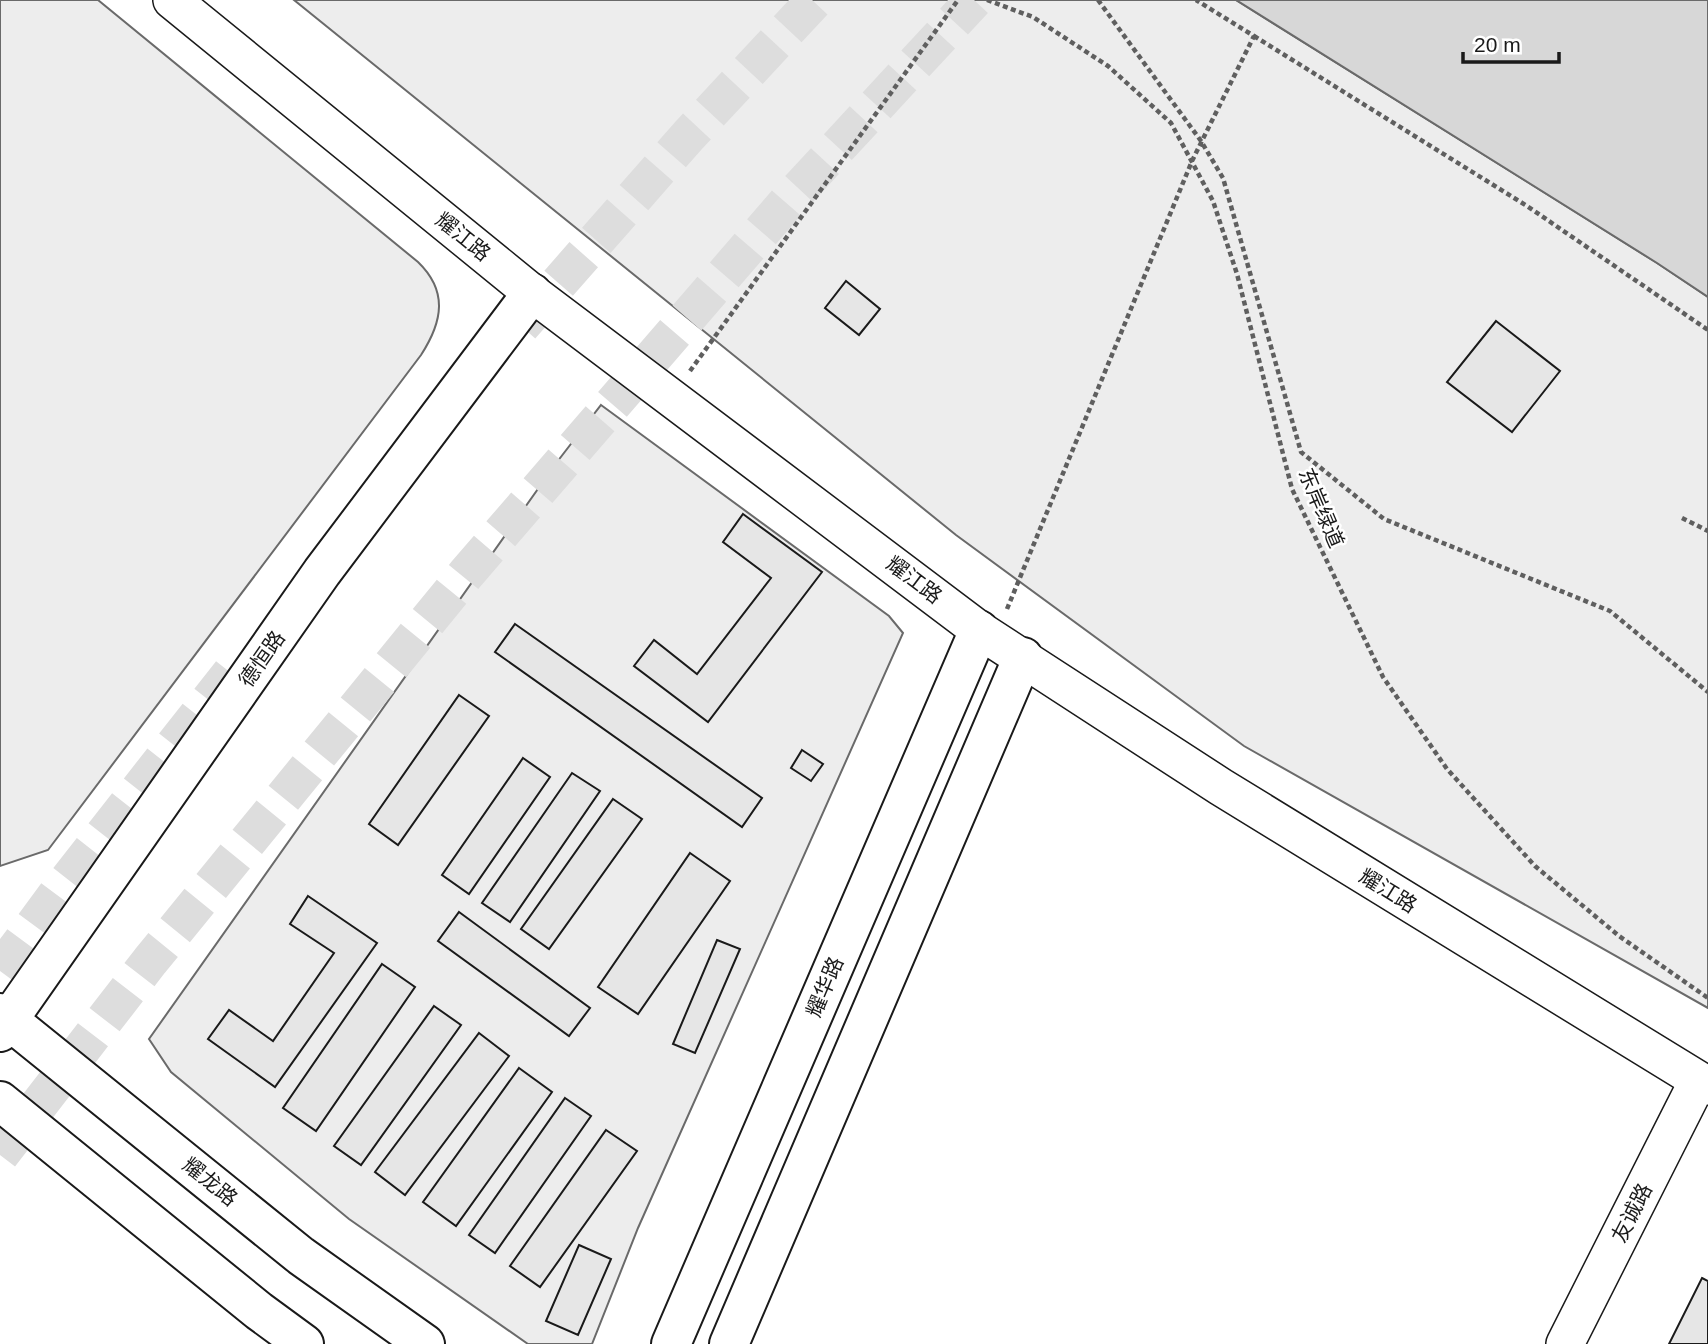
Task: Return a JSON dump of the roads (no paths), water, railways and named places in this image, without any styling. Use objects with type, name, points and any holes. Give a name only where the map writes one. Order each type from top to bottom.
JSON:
[{"type":"main road","name":"德恒路","points":[[3,1022],[322,572],[532,293]]},
{"type":"main road","name":"耀华路","points":[[671,1344],[999,642]]},
{"type":"main road","points":[[729,1344],[999,642]]},
{"type":"main road","name":"耀龙路","points":[[3,1022],[301,1256],[425,1344]]},
{"type":"main road","points":[[0,1101],[259,1311],[304,1344]]},
{"type":"street","name":"耀江路","points":[[172,0],[532,293],[999,642],[1221,788],[1703,1083]]},
{"type":"street","name":"友诚路","points":[[1565,1344],[1703,1083]]},
{"type":"tunnel","points":[[521,326],[689,135],[815,0]]},
{"type":"tunnel","points":[[0,1155],[150,961],[466,574],[788,201],[974,0]]},
{"type":"tunnel","points":[[0,971],[57,894],[231,673]]}]
